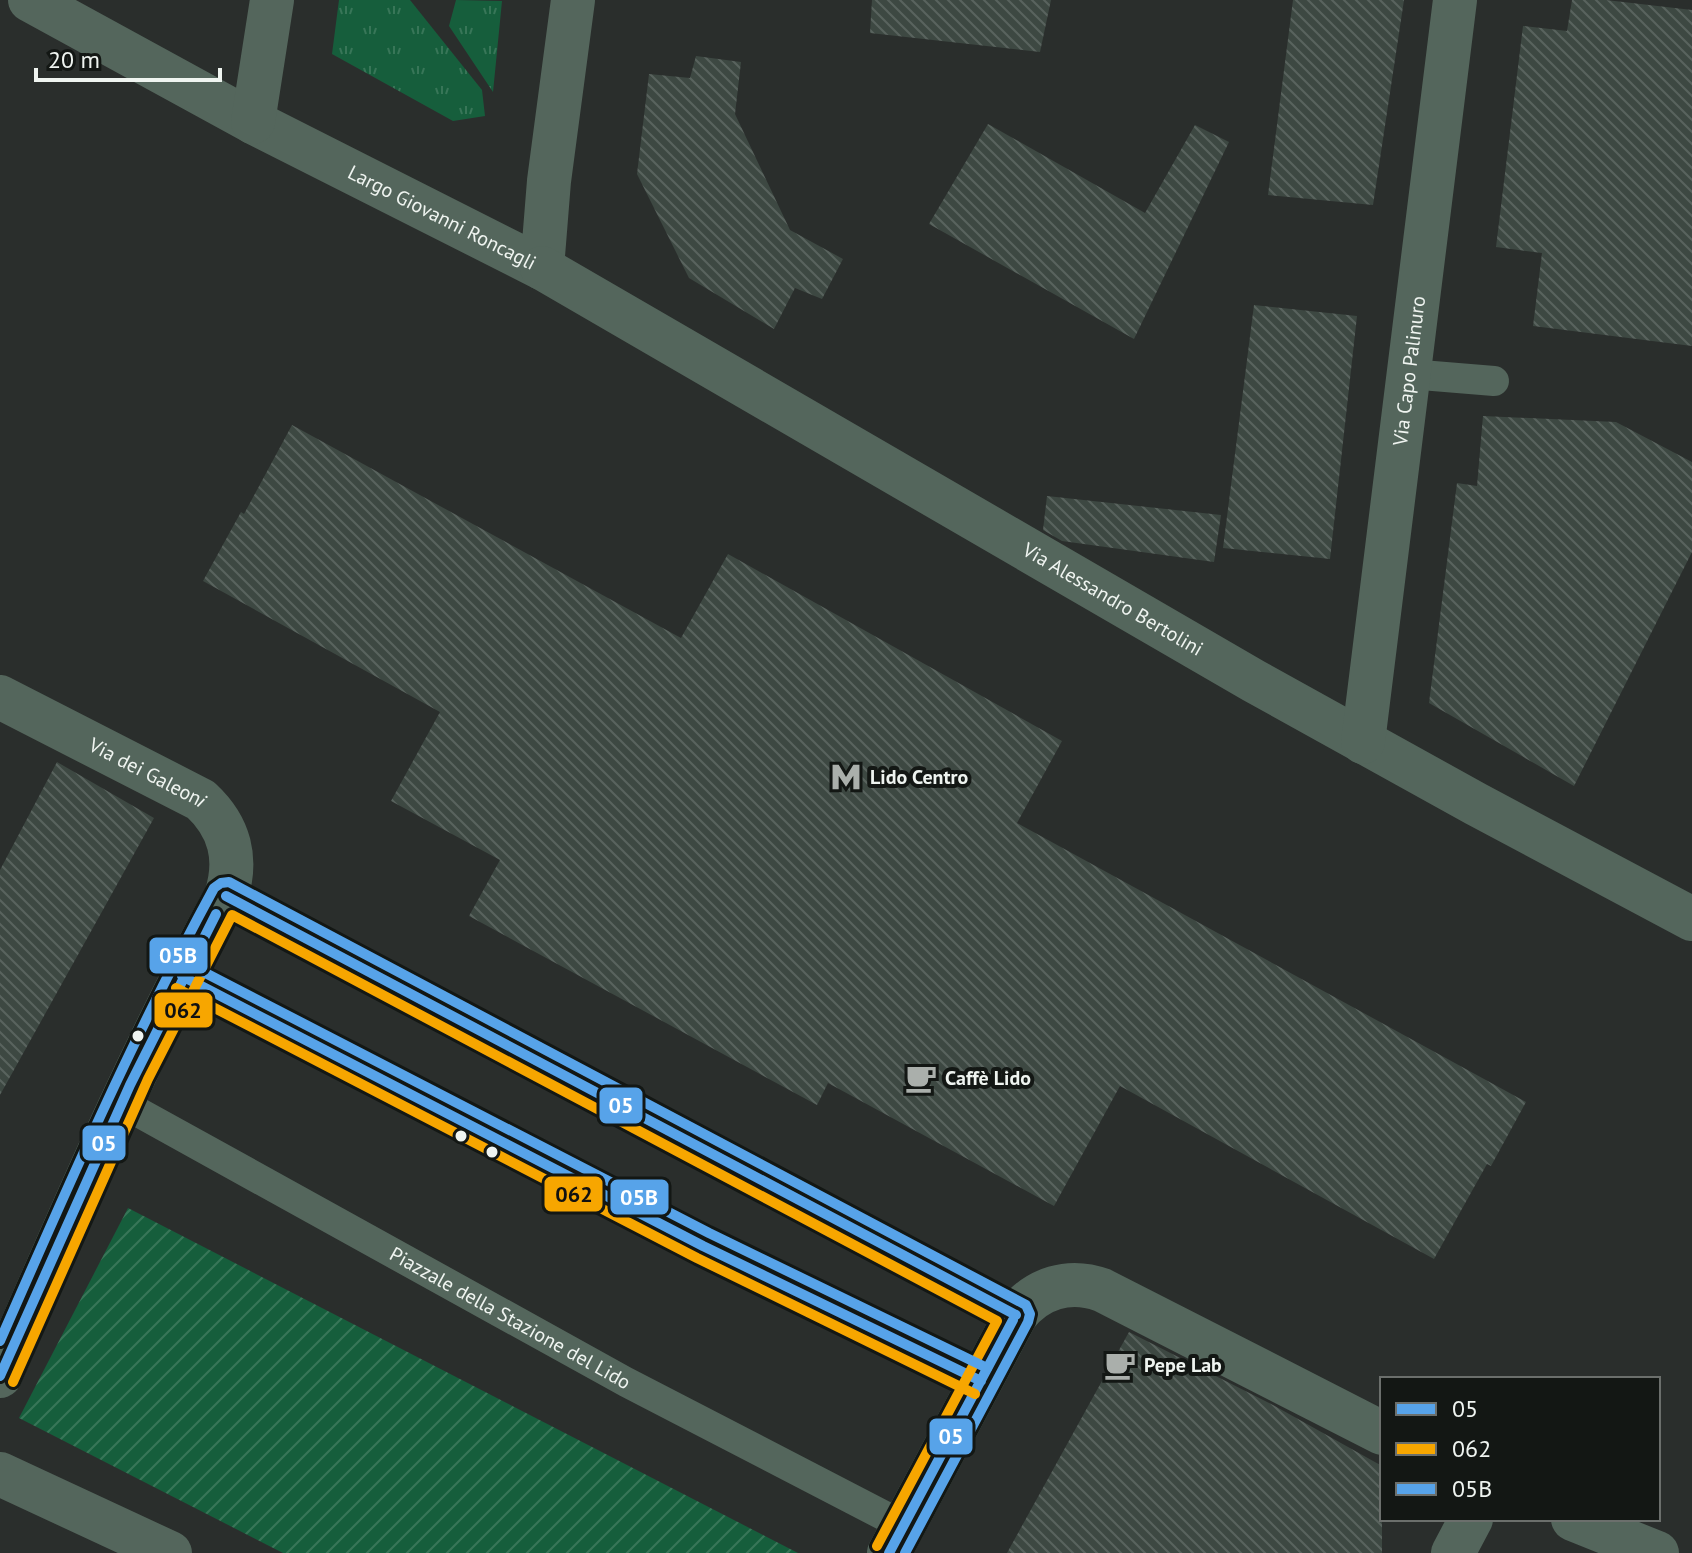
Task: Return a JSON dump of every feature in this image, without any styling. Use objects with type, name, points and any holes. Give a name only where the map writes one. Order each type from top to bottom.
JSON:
[{"type":"street","name":"Largo Giovanni Roncagli","points":[[30,0],[253,122],[542,268],[549,181],[573,0]]},
{"type":"street","points":[[253,122],[272,0]]},
{"type":"street","name":"Via Capo Palinuro","points":[[1363,742],[1455,0]]},
{"type":"street","name":"Via Alessandro Bertolini","points":[[542,268],[1254,681],[1692,919]]},
{"type":"street","name":"Via dei Galeoni","points":[[0,697],[201,800],[221,822],[228,837],[232,869],[226,896]]},
{"type":"street","points":[[0,1376],[120,1102],[182,976],[226,896]]},
{"type":"street","points":[[1016,1315],[1037,1294],[1054,1287],[1069,1284],[1090,1286],[1380,1432]]},
{"type":"street","name":"Piazzale della Stazione del Lido","points":[[896,1540],[1016,1315]]},
{"type":"street","points":[[0,1474],[170,1553]]},
{"type":"street","points":[[1453,1553],[1470,1521]]},
{"type":"street","points":[[1578,1521],[1657,1553]]},
{"type":"lane","points":[[1409,374],[1494,381]]},
{"type":"lane","points":[[226,896],[403,993],[1016,1315]]},
{"type":"lane","points":[[182,976],[703,1246],[981,1381]]},
{"type":"lane","name":"Piazzale della Stazione del Lido","points":[[120,1102],[626,1382],[896,1540]]},
{"type":"green space","points":[[339,0],[410,0],[482,90],[485,116],[453,121],[332,54]]},
{"type":"green space","points":[[456,0],[502,1],[493,92],[449,26]]},
{"type":"green space","points":[[128,1208],[798,1553],[283,1553],[19,1418]]},
{"type":"building","points":[[872,0],[1051,0],[1040,52],[870,33]]},
{"type":"building","points":[[1293,0],[1404,0],[1373,205],[1268,195]]},
{"type":"building","points":[[1572,0],[1606,0],[1692,10],[1692,346],[1533,326],[1542,253],[1496,247],[1523,26],[1567,31]]},
{"type":"building","points":[[696,56],[741,62],[735,114],[790,230],[843,259],[822,299],[795,288],[774,329],[689,278],[637,174],[649,74],[690,78]]},
{"type":"building","points":[[988,124],[1145,213],[1195,125],[1229,142],[1134,339],[929,224]]},
{"type":"building","points":[[1254,305],[1357,316],[1330,559],[1223,548]]},
{"type":"building","points":[[1483,416],[1616,422],[1692,462],[1692,552],[1574,786],[1429,703],[1457,483],[1477,486]]},
{"type":"building","points":[[292,425],[681,638],[728,554],[1062,741],[1017,823],[1526,1102],[1434,1259],[1120,1086],[1054,1206],[828,1083],[817,1105],[469,916],[500,860],[391,801],[440,712],[203,581],[241,512],[244,514]]},
{"type":"building","points":[[1047,496],[1221,515],[1214,562],[1062,541],[1043,530]]},
{"type":"building","points":[[57,762],[154,818],[0,1095],[0,870]]},
{"type":"building","points":[[1129,1332],[1273,1405],[1380,1465],[1382,1553],[1007,1553]]},
{"type":"transit line","name":"05B","points":[[0,1341],[156,999],[214,888],[229,882],[1026,1305],[1030,1314],[1028,1322],[905,1553]]},
{"type":"transit line","name":"05","points":[[226,896],[1016,1315]]},
{"type":"transit line","name":"05","points":[[0,1376],[130,1085],[216,914]]},
{"type":"transit line","name":"062","points":[[13,1382],[148,1079],[232,915],[997,1321],[877,1546]]},
{"type":"transit line","name":"05B","points":[[188,964],[709,1233],[987,1368]]},
{"type":"transit line","name":"05","points":[[182,976],[703,1246],[981,1381]]},
{"type":"transit line","name":"062","points":[[176,988],[697,1258],[975,1394]]},
{"type":"transit line","name":"05","points":[[889,1553],[1013,1320]]},
{"type":"place","name":"Lido Centro","points":[[846,777]]},
{"type":"place","name":"Caffè Lido","points":[[921,1078]]},
{"type":"place","name":"Pepe Lab","points":[[1120,1365]]}]
